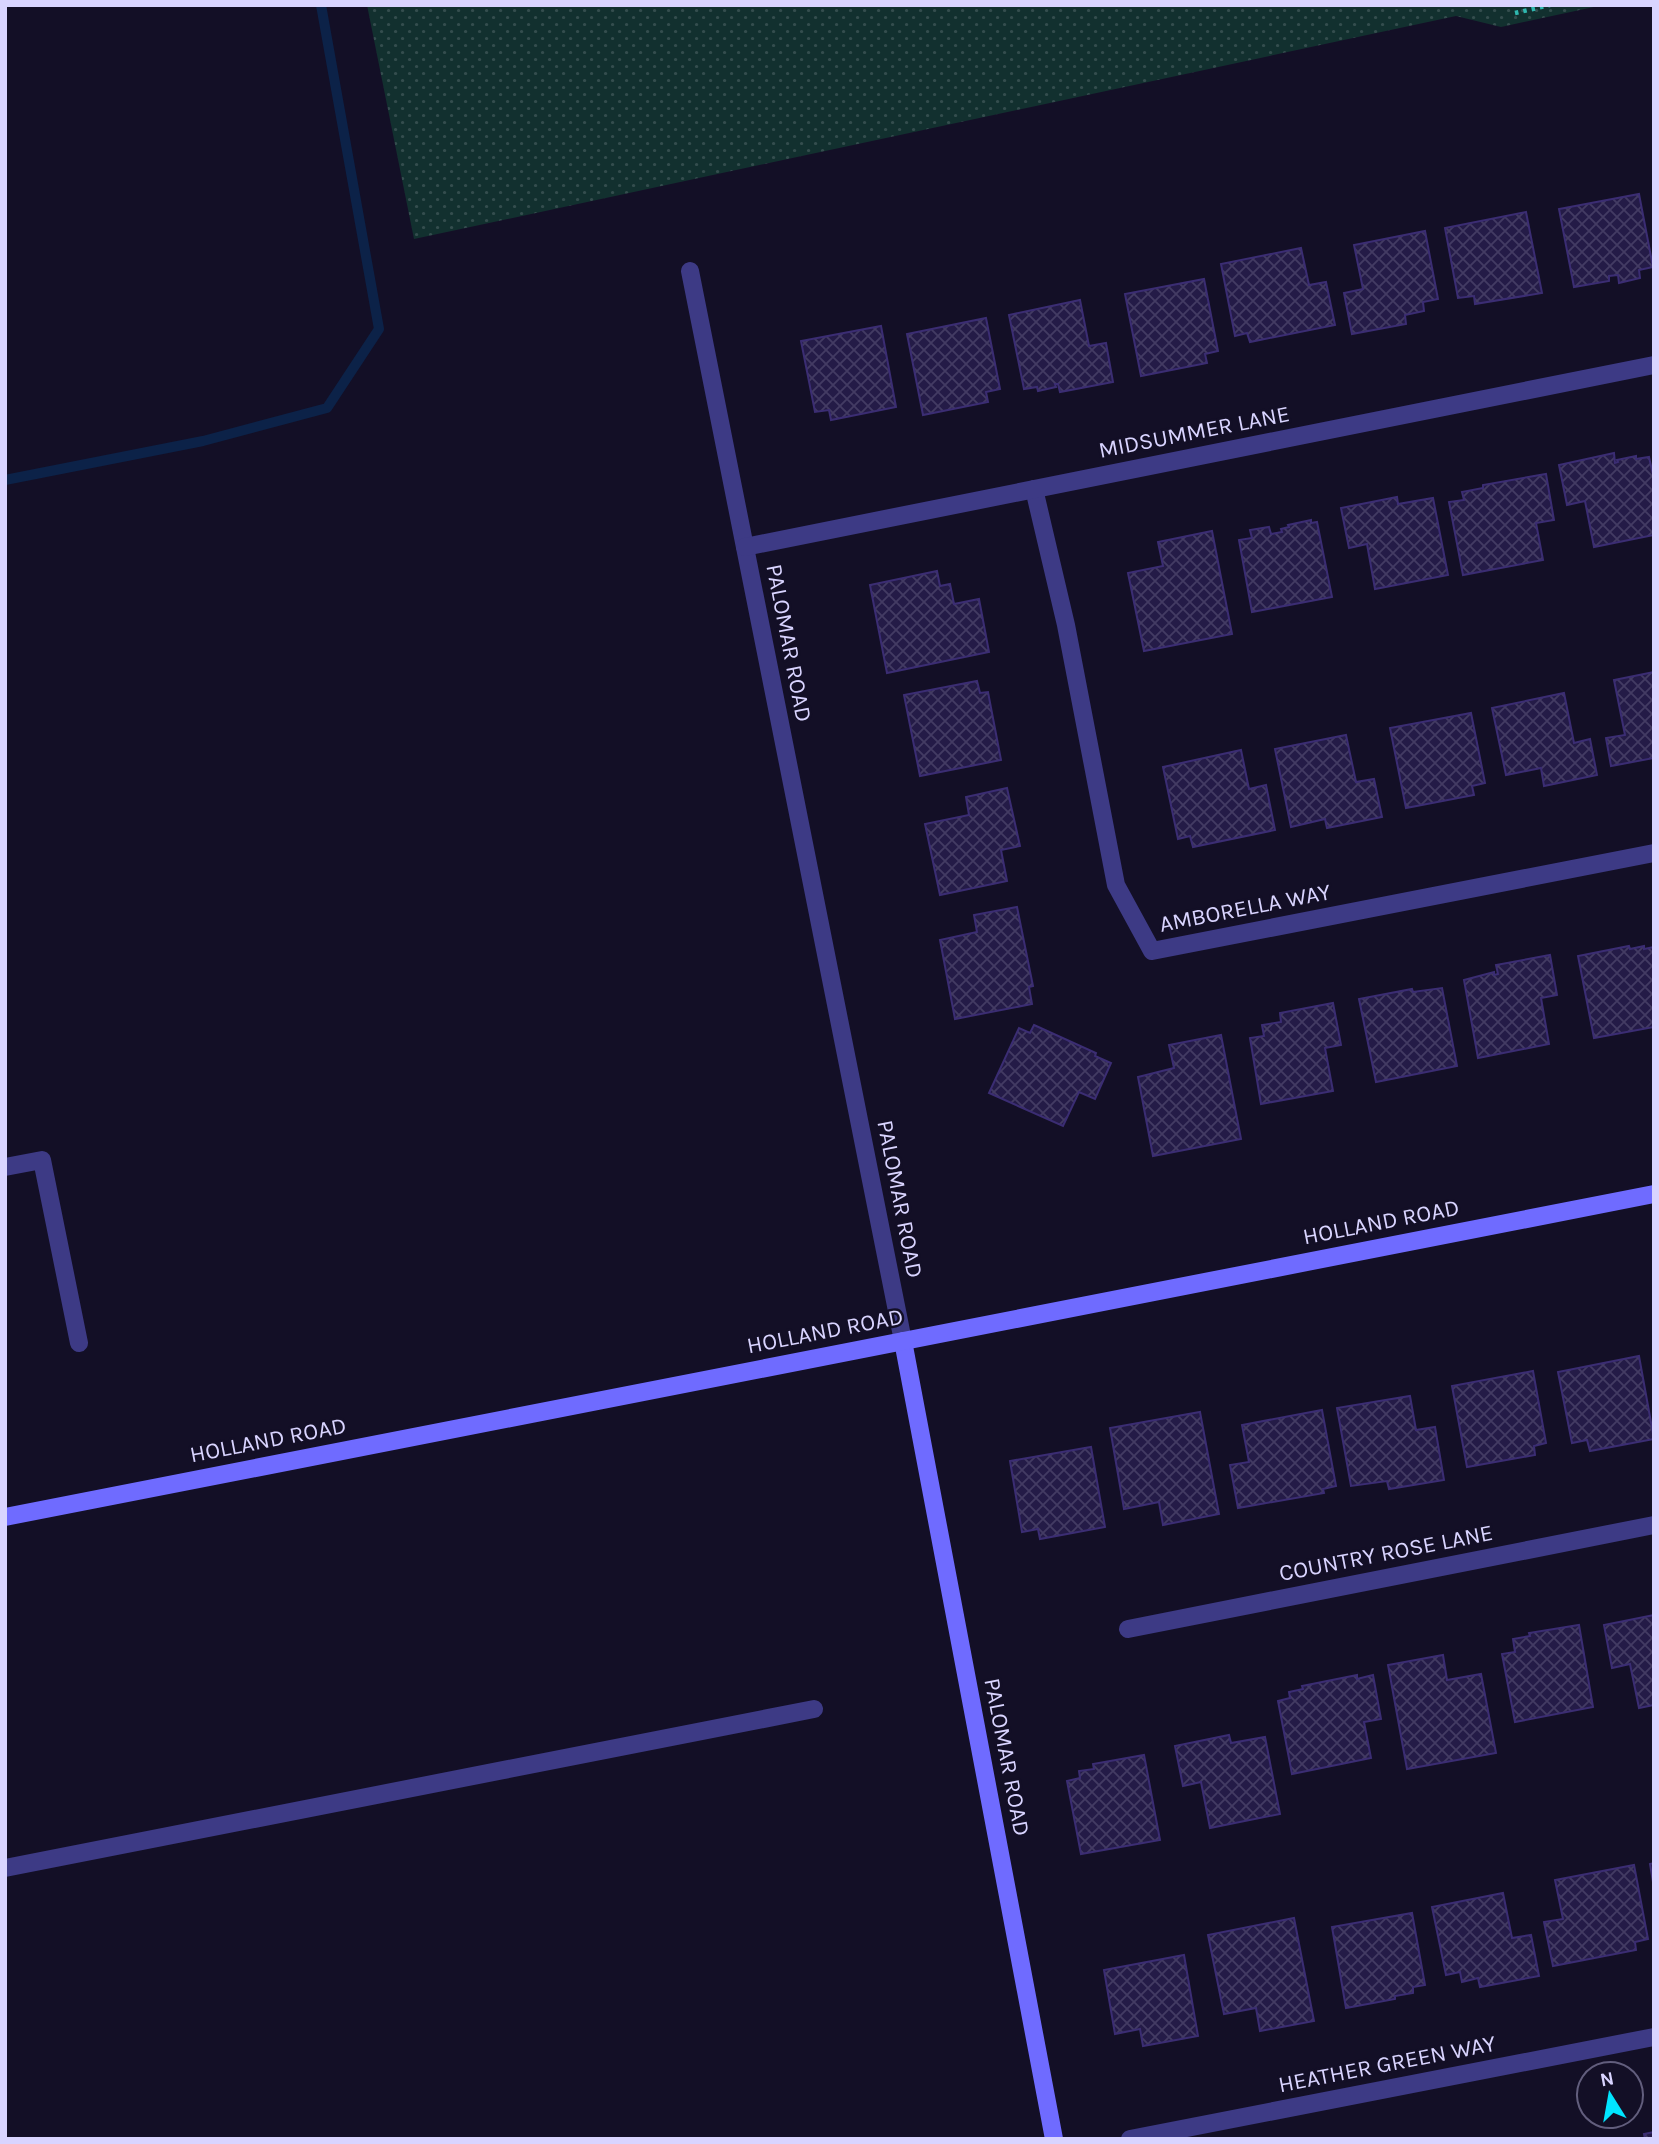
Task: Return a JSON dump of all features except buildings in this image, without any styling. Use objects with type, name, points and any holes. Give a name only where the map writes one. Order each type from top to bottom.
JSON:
[{"type":"main road","name":"HOLLAND ROAD","points":[[5,1517],[1654,1194]]},
{"type":"main road","name":"PALOMAR ROAD","points":[[903,1341],[1054,2139]]},
{"type":"street","name":"PALOMAR ROAD","points":[[690,271],[903,1341]]},
{"type":"street","name":"MIDSUMMER LANE","points":[[745,547],[1654,365]]},
{"type":"street","name":"AMBORELLA WAY","points":[[1034,489],[1066,625],[1116,885],[1152,951],[1654,853]]},
{"type":"street","points":[[5,1167],[43,1160],[79,1343]]},
{"type":"street","name":"COUNTRY ROSE LANE","points":[[1128,1629],[1654,1525]]},
{"type":"street","points":[[5,1868],[814,1709]]},
{"type":"street","name":"HEATHER GREEN WAY","points":[[1130,2139],[1654,2037]]},
{"type":"path","points":[[1515,13],[1550,5]]},
{"type":"green space","points":[[367,5],[1603,5],[1501,27],[1456,16],[414,239]]},
{"type":"waterway","points":[[5,480],[203,441],[327,408],[379,329],[321,5]]}]
